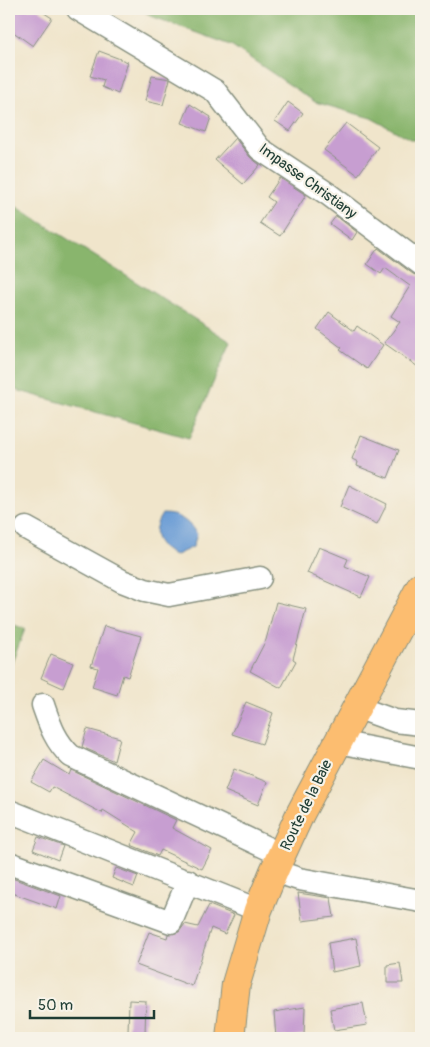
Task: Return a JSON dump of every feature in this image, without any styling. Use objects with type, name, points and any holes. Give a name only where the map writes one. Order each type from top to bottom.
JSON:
[{"type":"main road","name":"Route de la Baie","points":[[230,1038],[236,984],[258,910],[278,863],[338,742],[421,586]]},
{"type":"street","name":"Impasse Christiany","points":[[78,9],[215,91],[260,150],[328,194],[421,264]]},
{"type":"street","points":[[26,528],[122,581],[145,590],[169,595],[260,578]]},
{"type":"street","points":[[43,705],[54,736],[71,756],[278,863],[299,879],[421,901]]},
{"type":"street","points":[[356,707],[395,721],[421,724]]},
{"type":"street","points":[[338,742],[421,758]]},
{"type":"street","points":[[9,810],[258,910]]},
{"type":"street","points":[[9,863],[171,922],[188,881]]},
{"type":"green space","points":[[141,9],[421,9],[421,140],[412,140],[371,118],[315,102],[231,45],[151,16]]},
{"type":"green space","points":[[9,202],[231,342],[189,438],[9,388]]},
{"type":"green space","points":[[9,623],[25,629],[9,670]]},
{"type":"water","points":[[162,514],[173,515],[190,525],[197,534],[193,547],[174,556],[159,543],[155,533]]},
{"type":"building","points":[[9,9],[38,9],[52,18],[33,46],[9,29]]},
{"type":"building","points":[[99,51],[128,62],[118,94],[102,87],[104,80],[90,76]]},
{"type":"building","points":[[152,76],[170,79],[163,105],[145,101]]},
{"type":"building","points":[[288,102],[303,113],[290,131],[275,121]]},
{"type":"building","points":[[190,104],[211,117],[206,132],[182,123]]},
{"type":"building","points":[[346,123],[378,147],[358,175],[324,150]]},
{"type":"building","points":[[235,138],[250,157],[260,165],[243,184],[215,160]]},
{"type":"building","points":[[280,178],[306,195],[280,236],[260,223],[274,202],[267,197]]},
{"type":"building","points":[[336,216],[357,232],[352,240],[330,224]]},
{"type":"building","points":[[378,248],[413,274],[421,277],[421,369],[384,343],[400,322],[391,316],[410,286],[385,268],[381,274],[367,264]]},
{"type":"building","points":[[329,312],[354,331],[357,326],[383,345],[367,369],[340,350],[342,348],[317,329]]},
{"type":"building","points":[[361,435],[399,450],[388,478],[357,466],[358,462],[352,459]]},
{"type":"building","points":[[349,485],[387,504],[377,524],[340,507]]},
{"type":"building","points":[[319,547],[348,559],[345,566],[370,577],[361,597],[307,573]]},
{"type":"building","points":[[276,602],[306,609],[293,659],[296,661],[281,688],[250,671],[266,640]]},
{"type":"building","points":[[104,626],[141,636],[128,677],[123,675],[117,695],[92,687],[98,668],[91,666]]},
{"type":"building","points":[[51,654],[73,663],[63,688],[41,678]]},
{"type":"building","points":[[246,702],[273,713],[262,744],[232,734]]},
{"type":"building","points":[[87,729],[120,738],[114,761],[82,747]]},
{"type":"building","points":[[44,760],[69,775],[71,770],[176,820],[172,828],[212,850],[202,869],[161,850],[158,856],[131,845],[138,832],[103,810],[102,813],[52,787],[49,792],[31,782]]},
{"type":"building","points":[[234,769],[267,782],[258,805],[225,791]]},
{"type":"building","points":[[38,837],[63,846],[58,860],[33,850]]},
{"type":"building","points":[[116,868],[138,876],[134,887],[112,878]]},
{"type":"building","points":[[9,877],[61,896],[57,909],[9,892]]},
{"type":"building","points":[[298,893],[331,898],[334,917],[302,921]]},
{"type":"building","points":[[209,905],[234,915],[225,934],[211,928],[192,986],[136,965],[149,932],[167,938],[168,934],[179,932],[185,924],[198,927]]},
{"type":"building","points":[[356,938],[361,966],[332,972],[328,943]]},
{"type":"building","points":[[400,963],[403,983],[387,983],[387,965]]},
{"type":"building","points":[[129,1000],[146,1001],[145,1033],[128,1032]]},
{"type":"building","points":[[363,1003],[367,1025],[334,1030],[330,1009]]},
{"type":"building","points":[[305,1007],[304,1035],[276,1038],[274,1012]]}]
